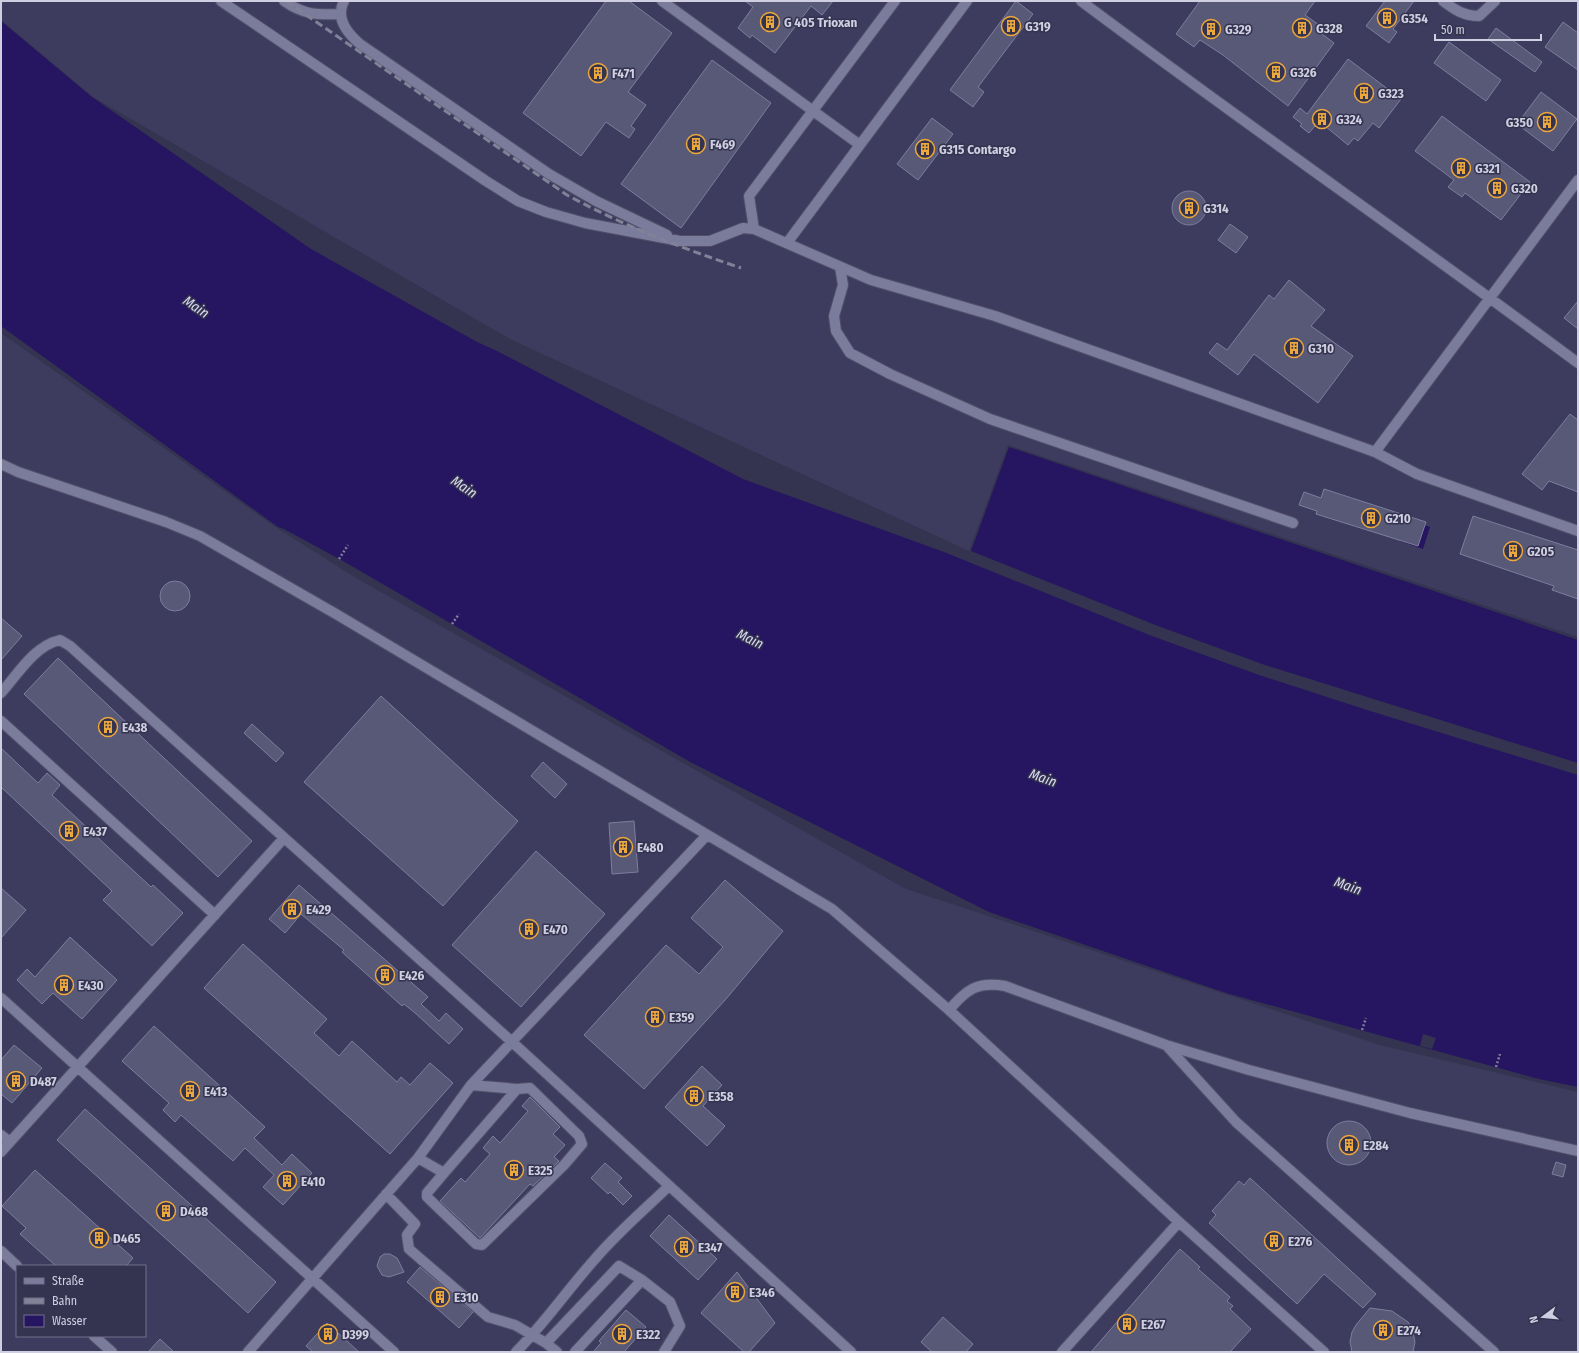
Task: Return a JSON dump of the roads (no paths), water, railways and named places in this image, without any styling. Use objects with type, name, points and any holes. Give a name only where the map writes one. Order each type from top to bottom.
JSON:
[{"type":"street","points":[[221,1],[486,181],[518,201],[546,212],[585,223],[680,241],[710,241],[743,228],[754,229],[871,280],[995,316],[1375,452],[1417,474],[1578,531]]},
{"type":"street","points":[[284,1],[307,14],[341,14]]},
{"type":"street","points":[[344,1],[341,7],[343,26],[351,37],[360,44],[549,174],[596,201],[680,241]]},
{"type":"street","points":[[662,1],[860,145]]},
{"type":"street","points":[[754,229],[749,196],[894,1]]},
{"type":"street","points":[[787,243],[967,1]]},
{"type":"street","points":[[1081,1],[1302,164],[1491,298],[1578,363]]},
{"type":"street","points":[[1443,1],[1468,16],[1479,16],[1494,1]]},
{"type":"street","points":[[1375,452],[1578,180]]},
{"type":"street","points":[[840,267],[843,286],[834,316],[836,331],[842,343],[850,353],[890,374],[990,419],[1293,523]]},
{"type":"street","points":[[1,464],[18,472],[166,522],[200,536],[330,611],[832,909],[949,1010],[1179,1222],[1324,1352]]},
{"type":"street","points":[[1,693],[39,650],[48,643],[60,640],[70,646],[511,1041],[852,1352]]},
{"type":"street","points":[[1,721],[215,915]]},
{"type":"street","points":[[248,1352],[311,1278],[418,1158],[470,1085],[707,835]]},
{"type":"street","points":[[1,1152],[284,838]]},
{"type":"street","points":[[949,1010],[967,990],[992,984],[1005,986],[1166,1045],[1249,1070],[1410,1113],[1578,1152]]},
{"type":"street","points":[[1,998],[394,1352]]},
{"type":"street","points":[[1166,1045],[1236,1122],[1494,1352]]},
{"type":"street","points":[[470,1085],[516,1089],[530,1088],[579,1136],[582,1144],[564,1165],[482,1245],[476,1244],[427,1197],[427,1193],[516,1089]]},
{"type":"street","points":[[1,1135],[10,1142]]},
{"type":"street","points":[[418,1158],[444,1173]]},
{"type":"street","points":[[516,1352],[533,1335],[603,1250],[669,1186]]},
{"type":"street","points":[[386,1194],[415,1224],[407,1235],[409,1249],[488,1317],[515,1325],[546,1343],[557,1352]]},
{"type":"street","points":[[1062,1352],[1179,1222]]},
{"type":"street","points":[[1,1251],[16,1265]]},
{"type":"street","points":[[546,1343],[620,1266],[642,1280],[670,1302],[680,1326],[664,1352]]},
{"type":"street","points":[[575,1352],[642,1280]]},
{"type":"street","points":[[95,1337],[112,1352]]},
{"type":"water","name":"Main","points":[[1,21],[92,97],[311,249],[477,342],[743,479],[944,552],[1152,636],[1259,675],[1578,775],[1578,1087],[1539,1079],[1226,993],[989,912],[692,763],[343,561],[278,527],[1,326]]},
{"type":"water","points":[[1009,447],[1578,640],[1578,763],[1265,665],[1158,626],[971,551]]},
{"type":"water","points":[[1407,519],[1430,527],[1423,549],[1400,541]]},
{"type":"railway","points":[[286,1],[567,195],[610,217],[653,236],[741,268]]},
{"type":"place","name":"G354","points":[[1387,18]]},
{"type":"place","name":"G 405 Trioxan","points":[[770,22]]},
{"type":"place","name":"G319","points":[[1011,26]]},
{"type":"place","name":"G328","points":[[1302,28]]},
{"type":"place","name":"G329","points":[[1211,29]]},
{"type":"place","name":"G326","points":[[1276,72]]},
{"type":"place","name":"F471","points":[[598,73]]},
{"type":"place","name":"G323","points":[[1364,93]]},
{"type":"place","name":"G324","points":[[1322,119]]},
{"type":"place","name":"G350","points":[[1547,122]]},
{"type":"place","name":"F469","points":[[696,144]]},
{"type":"place","name":"G315 Contargo","points":[[925,149]]},
{"type":"place","name":"G321","points":[[1461,168]]},
{"type":"place","name":"G320","points":[[1497,188]]},
{"type":"place","name":"G314","points":[[1189,208]]},
{"type":"place","name":"G310","points":[[1294,348]]},
{"type":"place","name":"G210","points":[[1371,518]]},
{"type":"place","name":"G205","points":[[1513,551]]},
{"type":"place","name":"E438","points":[[108,727]]},
{"type":"place","name":"E437","points":[[69,831]]},
{"type":"place","name":"E480","points":[[623,847]]},
{"type":"place","name":"E429","points":[[292,909]]},
{"type":"place","name":"E470","points":[[529,929]]},
{"type":"place","name":"E426","points":[[385,975]]},
{"type":"place","name":"E430","points":[[64,985]]},
{"type":"place","name":"E359","points":[[655,1017]]},
{"type":"place","name":"D487","points":[[16,1081]]},
{"type":"place","name":"E413","points":[[190,1091]]},
{"type":"place","name":"E358","points":[[694,1096]]},
{"type":"place","name":"E284","points":[[1349,1145]]},
{"type":"place","name":"E325","points":[[514,1170]]},
{"type":"place","name":"E410","points":[[287,1181]]},
{"type":"place","name":"D468","points":[[166,1211]]},
{"type":"place","name":"D465","points":[[99,1238]]},
{"type":"place","name":"E276","points":[[1274,1241]]},
{"type":"place","name":"E347","points":[[684,1247]]},
{"type":"place","name":"E346","points":[[735,1292]]},
{"type":"place","name":"E310","points":[[440,1297]]},
{"type":"place","name":"E267","points":[[1127,1324]]},
{"type":"place","name":"E274","points":[[1383,1330]]},
{"type":"place","name":"D399","points":[[328,1334]]},
{"type":"place","name":"E322","points":[[622,1334]]}]
